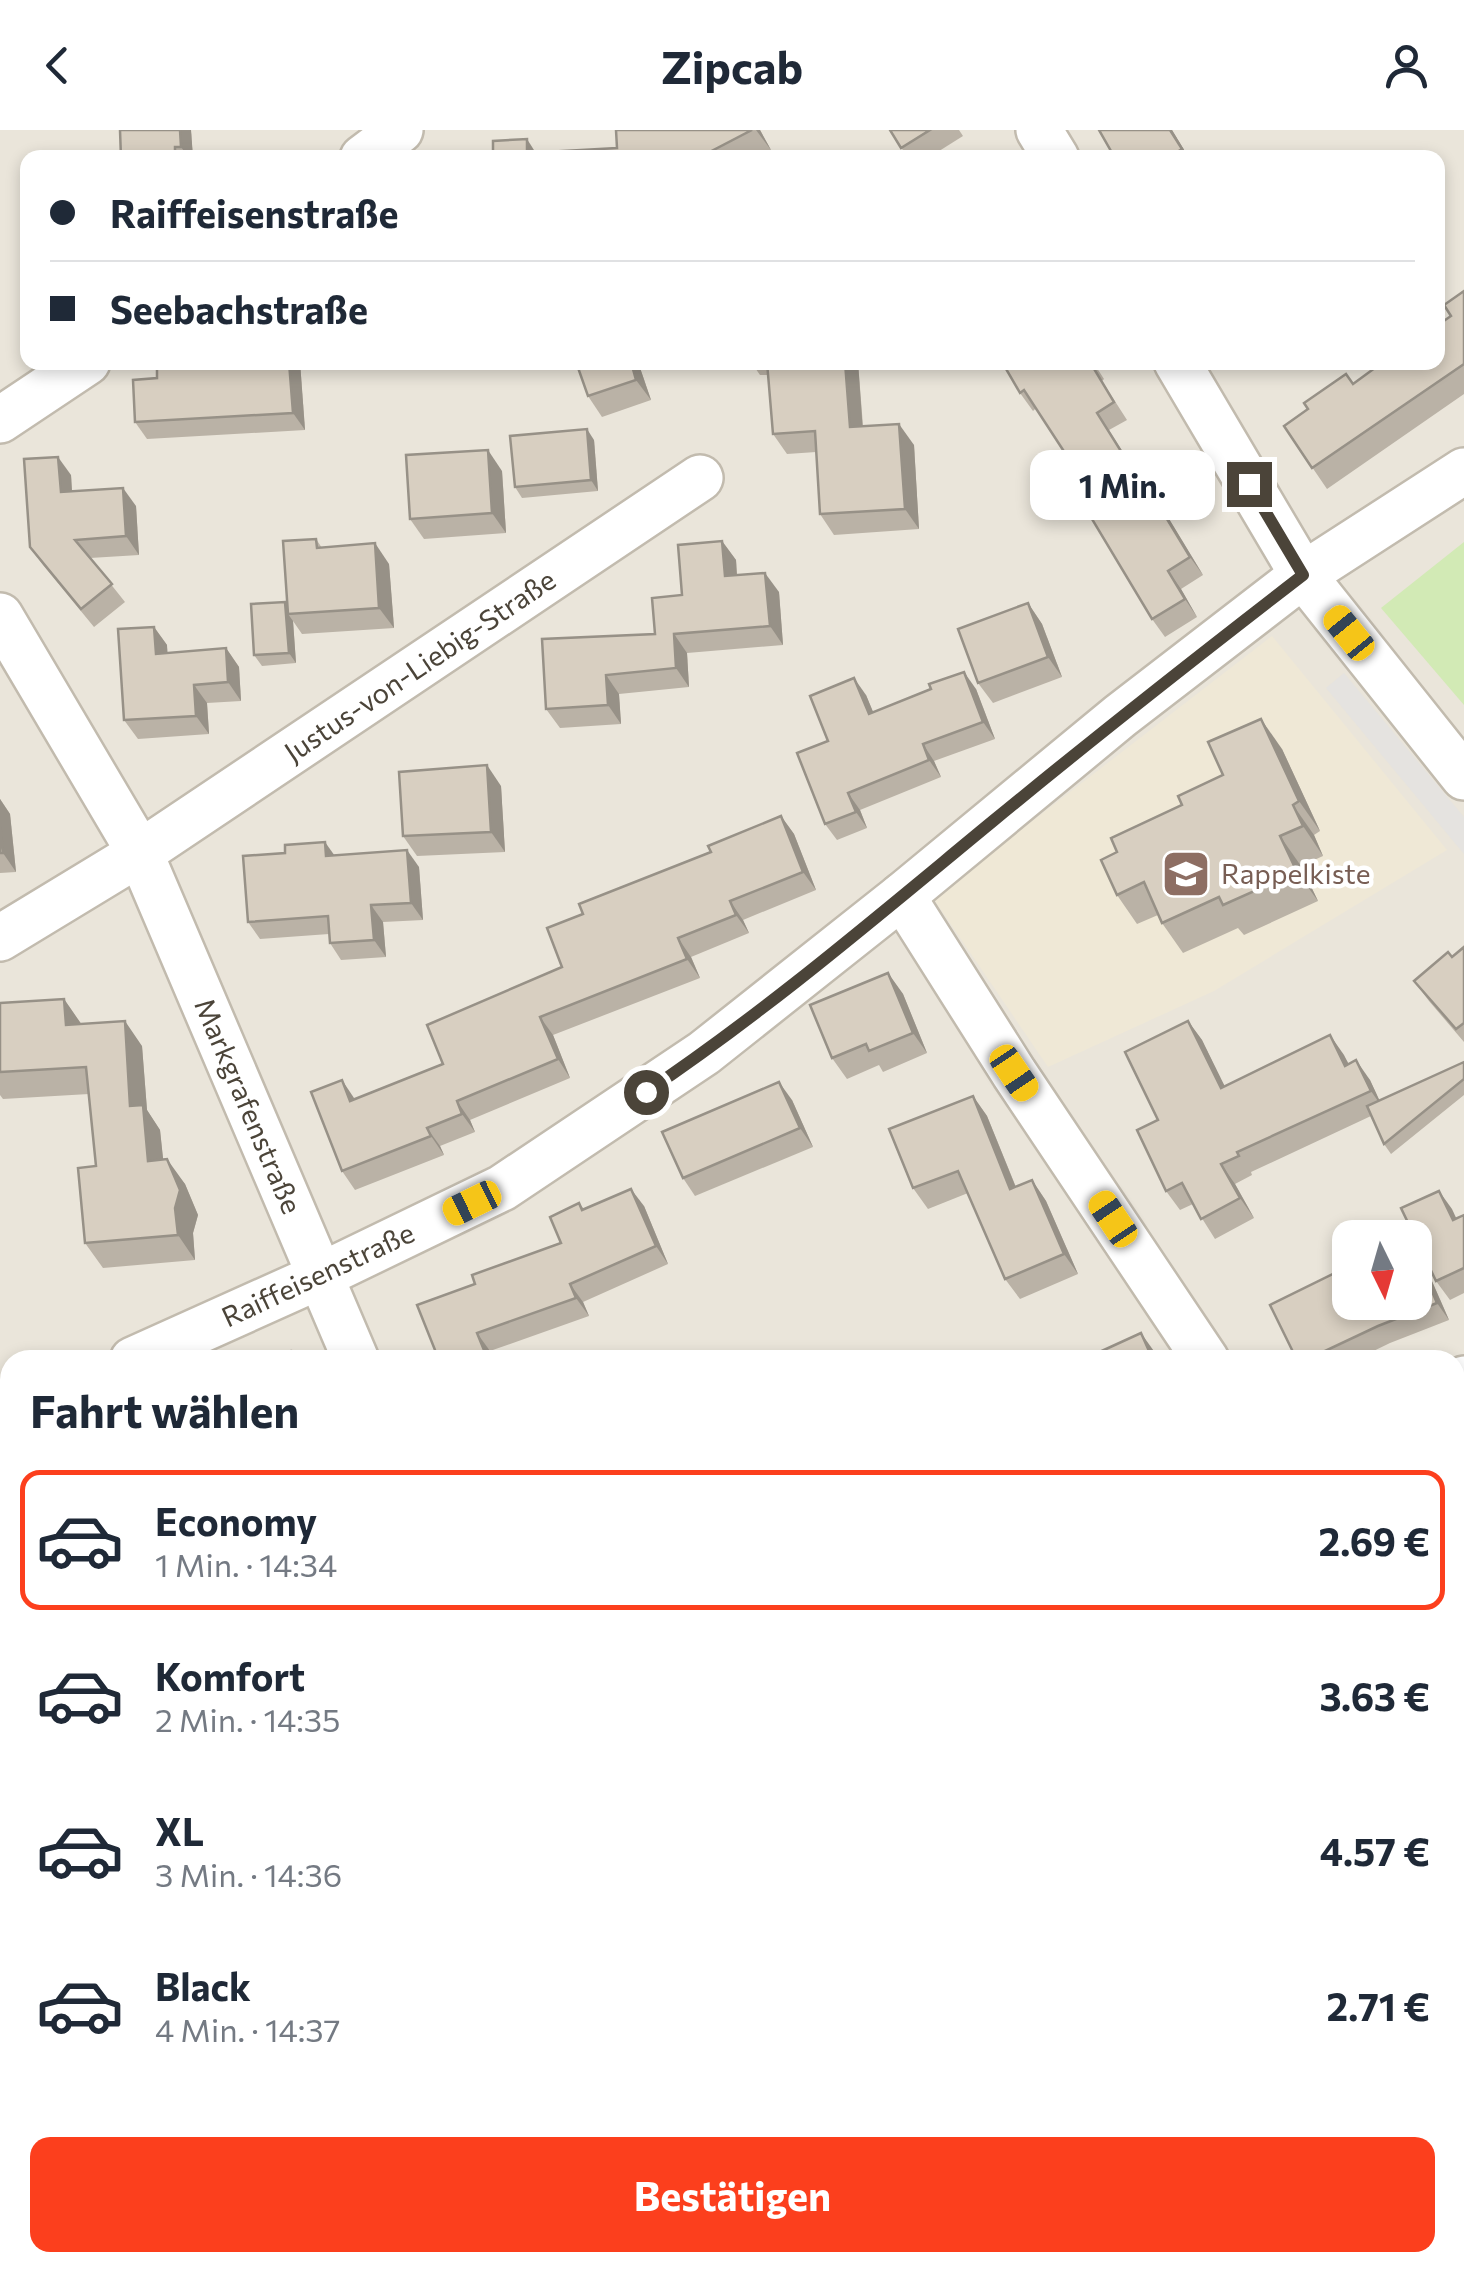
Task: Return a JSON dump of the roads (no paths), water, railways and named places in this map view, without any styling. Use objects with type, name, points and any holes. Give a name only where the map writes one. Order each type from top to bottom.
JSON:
[{"type":"street","points":[[374,150],[400,130]]},
{"type":"street","points":[[0,420],[75,370]]},
{"type":"street","points":[[1182,370],[1303,575],[1464,777]]},
{"type":"street","name":"Raiffeisenstraße","points":[[155,1350],[502,1188],[704,1053],[1120,716],[1303,575],[1464,471]]},
{"type":"street","name":"Justus-von-Liebig-Straße","points":[[140,853],[700,478]]},
{"type":"street","name":"Markgrafenstraße","points":[[0,616],[140,853],[352,1350]]},
{"type":"street","points":[[0,938],[140,853]]},
{"type":"street","points":[[902,896],[1014,1073],[1199,1350]]},
{"type":"place","name":"Rappelkiste","points":[[1186,874]]}]
